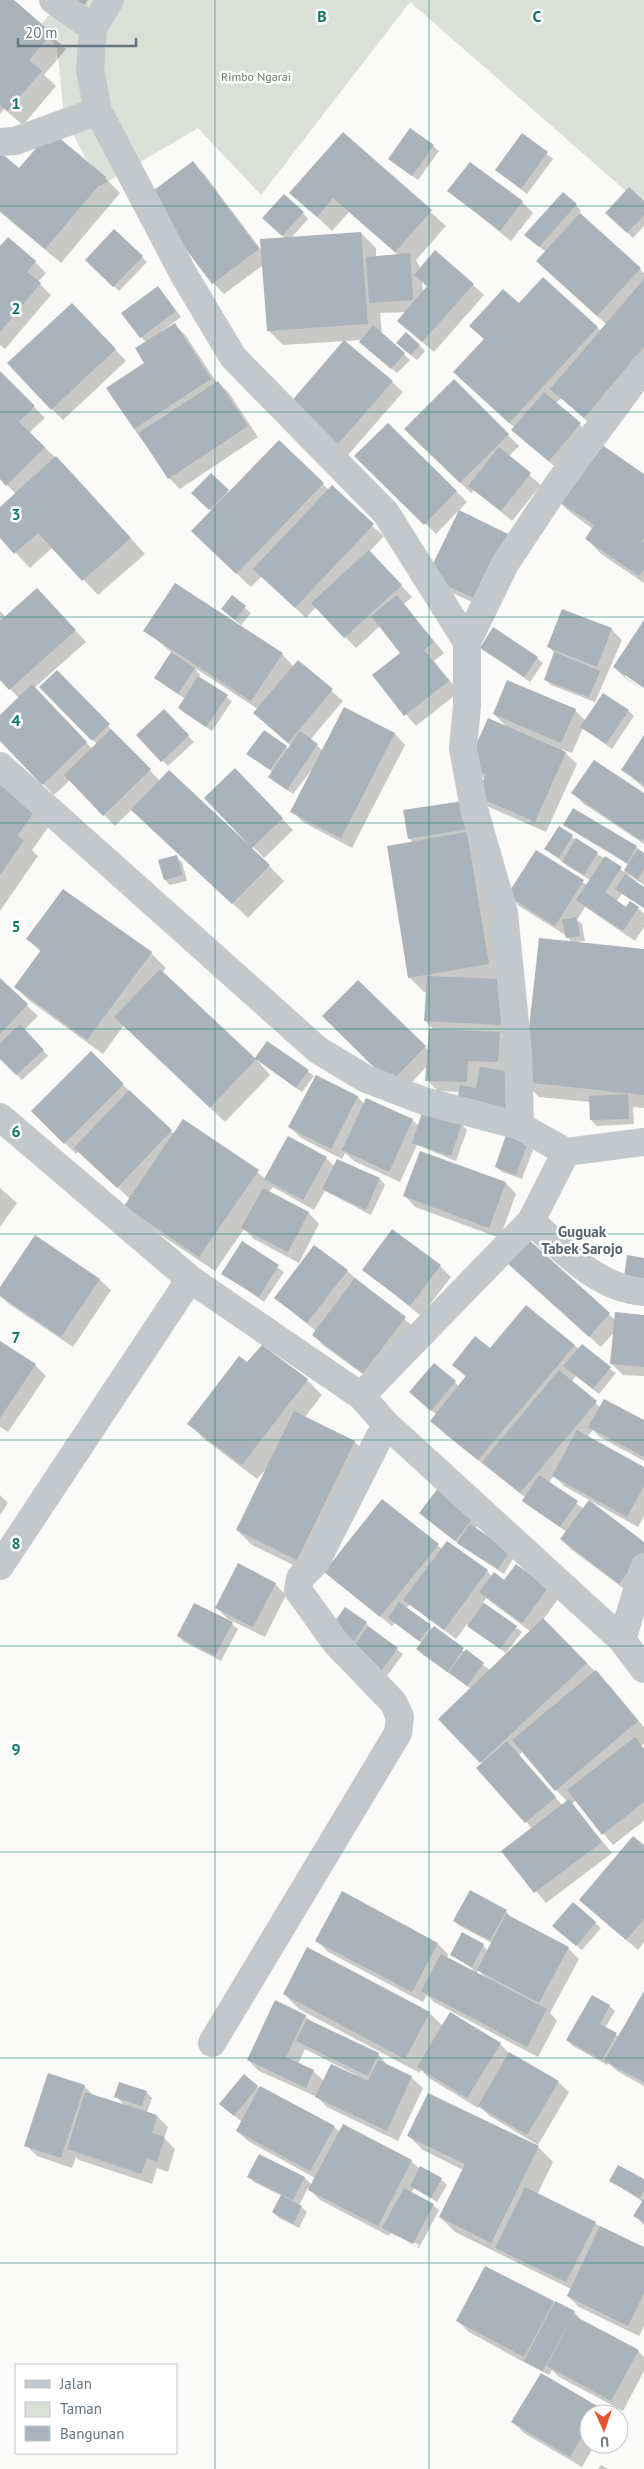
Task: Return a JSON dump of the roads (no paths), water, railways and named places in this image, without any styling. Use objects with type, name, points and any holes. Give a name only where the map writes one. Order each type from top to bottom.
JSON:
[{"type":"street","points":[[53,0],[93,28]]},
{"type":"street","points":[[110,0],[93,28],[90,70],[98,111],[184,275],[233,357],[386,514],[467,642]]},
{"type":"street","points":[[0,142],[15,141],[98,111]]},
{"type":"street","points":[[520,1126],[518,1052],[504,913],[474,808],[463,748],[467,706],[467,642],[505,564],[558,484],[644,367]]},
{"type":"street","points":[[0,766],[318,1050],[366,1079],[408,1095],[520,1126],[566,1152],[644,1142]]},
{"type":"street","points":[[0,1117],[190,1278],[361,1396],[386,1424],[622,1640],[644,1669]]},
{"type":"street","points":[[361,1396],[531,1221],[566,1152]]},
{"type":"street","points":[[531,1221],[599,1279],[628,1291],[644,1292]]},
{"type":"street","points":[[0,1566],[190,1278]]},
{"type":"street","points":[[212,2043],[398,1733],[400,1717],[394,1702],[336,1643],[298,1590],[300,1578],[316,1562],[386,1424]]},
{"type":"street","points":[[622,1640],[644,1567]]},
{"type":"district","name":"Guguak Tabek Sarojo","points":[[582,1240]]},
{"type":"park label","name":"Rimbo Ngarai","points":[[256,77]]}]
